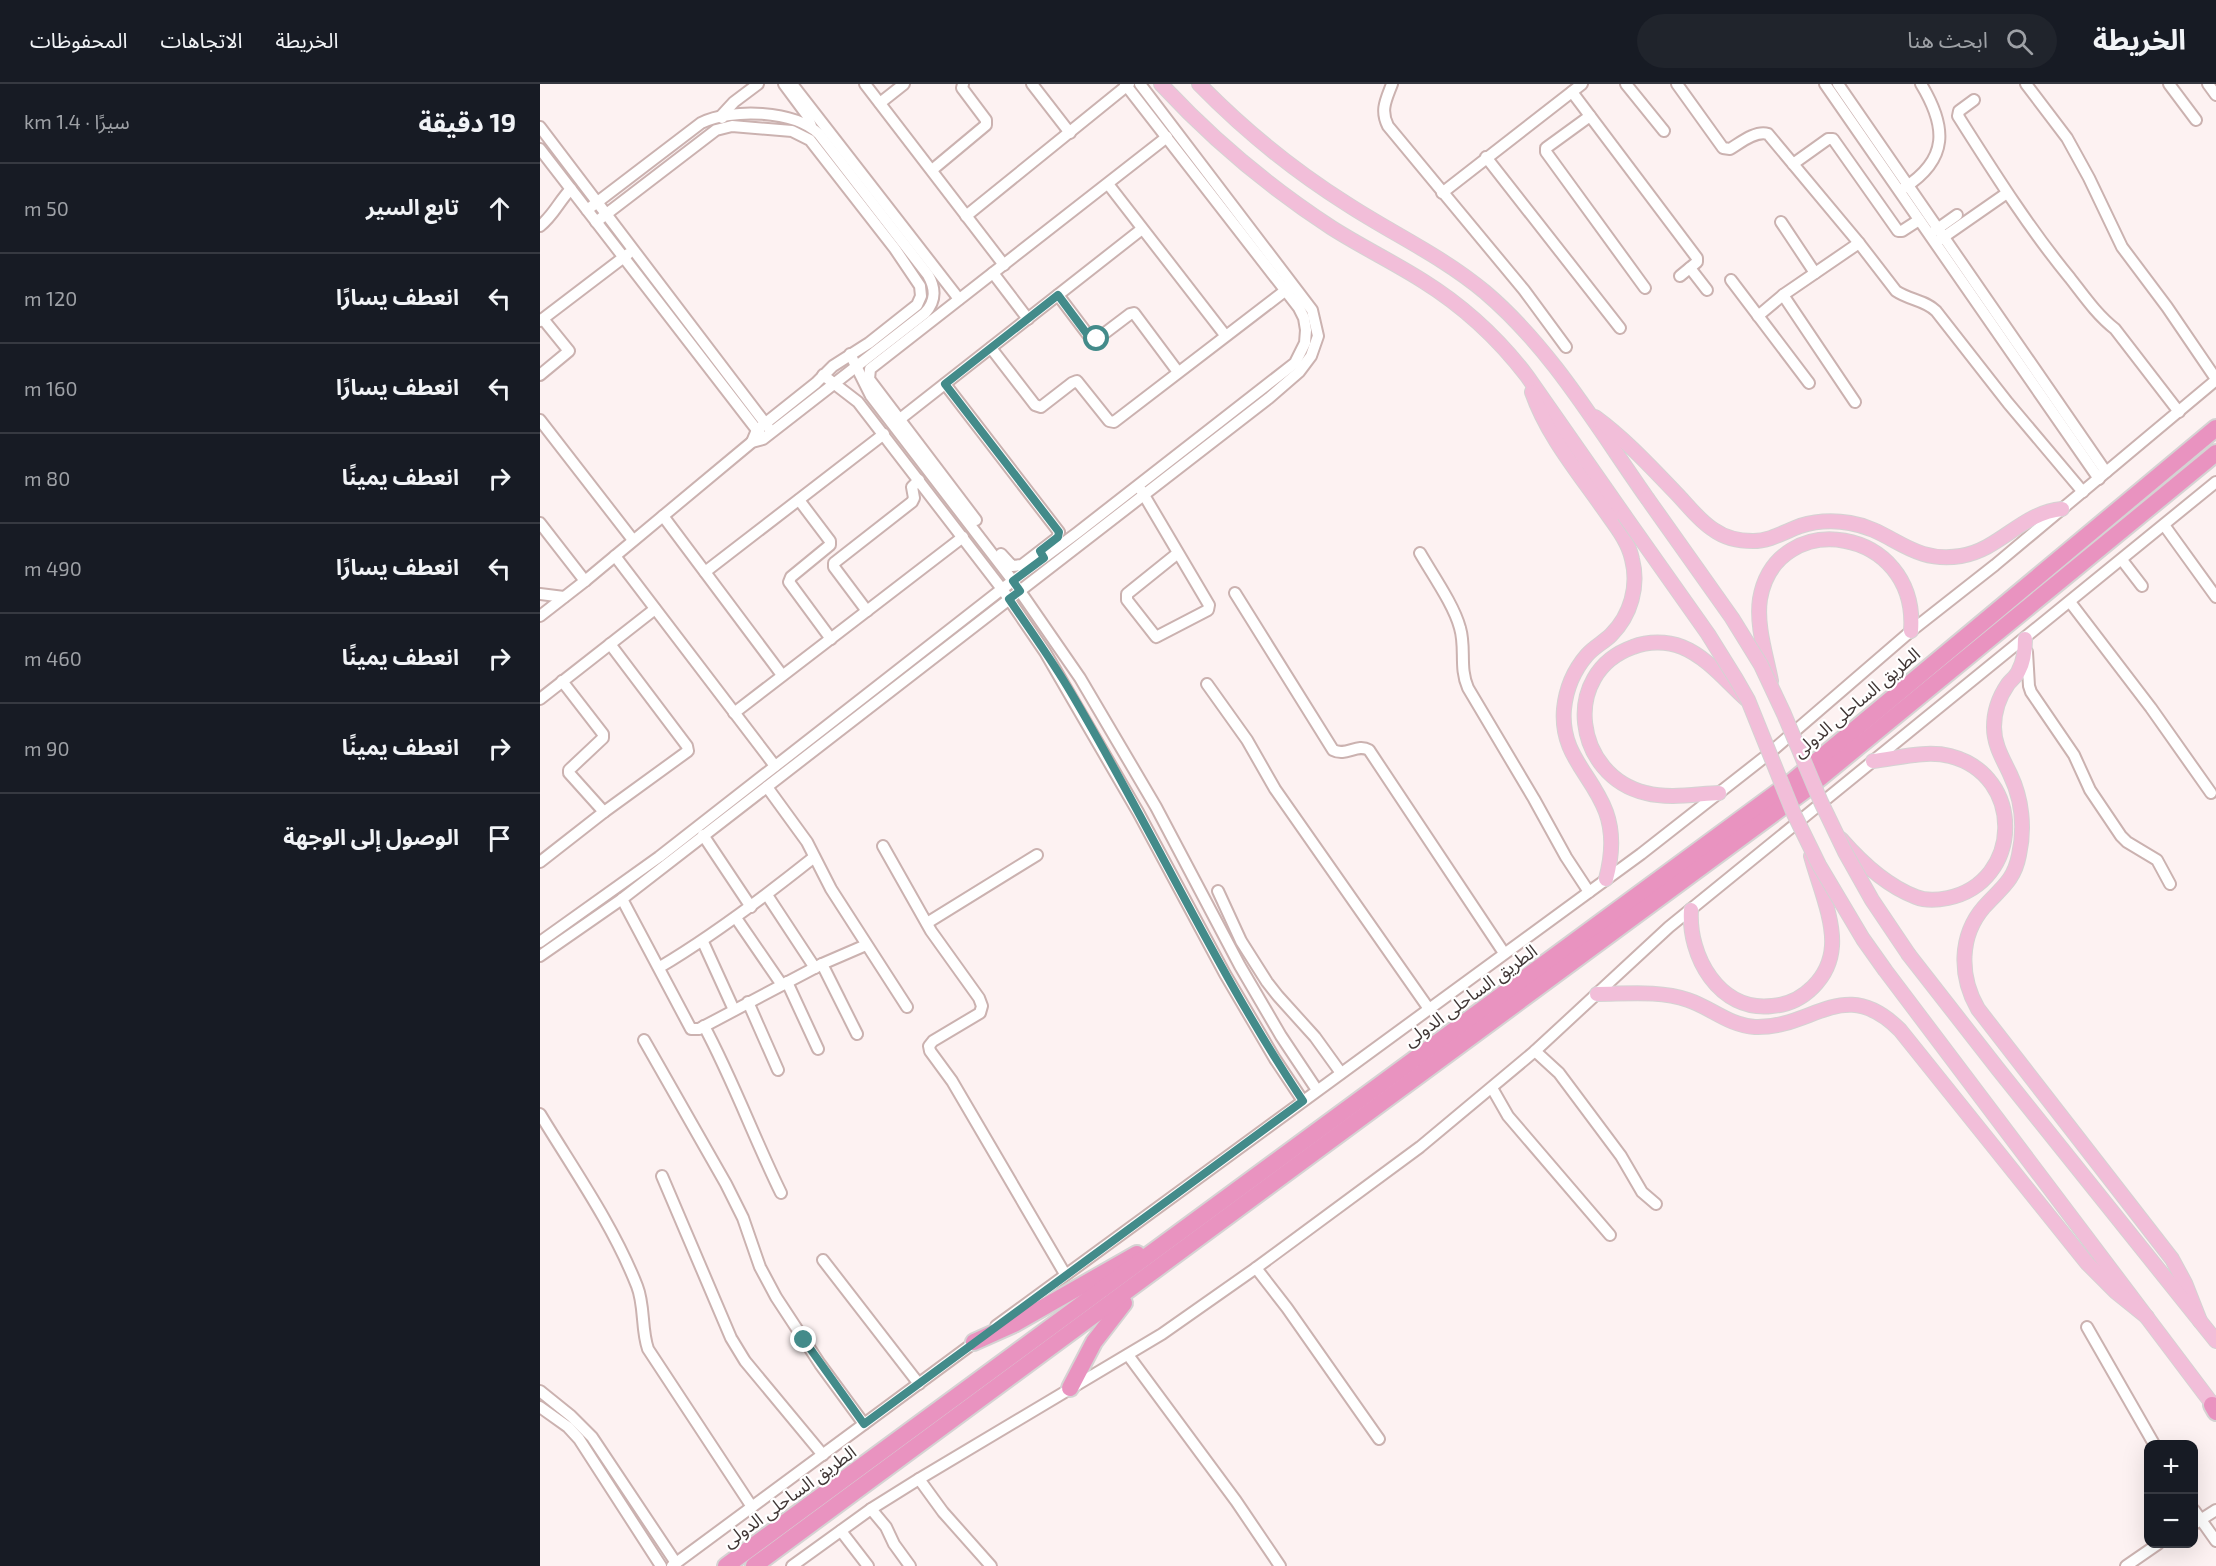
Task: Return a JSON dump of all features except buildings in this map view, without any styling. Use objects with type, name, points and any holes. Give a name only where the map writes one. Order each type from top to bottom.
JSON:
[{"type":"highway","name":"الطريق الساحلى الدولى","points":[[726,1566],[1794,780],[2216,428]]},
{"type":"highway","name":"الطريق الساحلى الدولى","points":[[754,1566],[1804,791],[2216,453]]},
{"type":"highway","points":[[974,1342],[1014,1324],[1112,1268],[1179,1234]]},
{"type":"highway","points":[[1070,1388],[1094,1342],[1131,1289]]},
{"type":"main road","points":[[1161,84],[1213,136],[1280,192],[1333,228],[1421,280],[1460,307],[1498,342],[1527,376],[1708,634],[1748,700],[1806,840],[1848,915],[1886,970],[2215,1409]]},
{"type":"main road","points":[[1199,84],[1252,134],[1305,176],[1365,216],[1436,256],[1485,292],[1550,359],[1737,626],[1773,688],[1833,827],[1872,900],[1909,955],[2216,1341]]},
{"type":"main road","points":[[1527,376],[1548,428],[1622,536],[1628,546],[1634,569],[1634,593],[1626,615],[1612,634],[1588,654],[1579,666],[1571,680],[1564,710],[1564,725],[1572,755],[1601,803],[1608,821],[1611,850],[1606,879]]},
{"type":"main road","points":[[1584,409],[1638,453],[1707,526],[1734,539],[1767,540],[1810,524],[1839,521],[1869,528],[1917,552],[1938,557],[1957,556],[1992,545],[2032,517],[2046,511],[2062,509]]},
{"type":"main road","points":[[1773,688],[1760,619],[1762,592],[1768,576],[1784,557],[1806,544],[1822,540],[1842,540],[1861,544],[1873,550],[1890,564],[1908,596],[1911,631]]},
{"type":"main road","points":[[2025,639],[2022,664],[2000,699],[1994,724],[1998,749],[2015,784],[2021,807],[2021,848],[2012,877],[1982,909],[1971,926],[1964,955],[1966,983],[1978,1009],[2172,1259],[2188,1289],[2200,1321]]},
{"type":"main road","points":[[1719,793],[1647,794],[1623,784],[1604,768],[1590,747],[1584,723],[1588,692],[1602,668],[1625,650],[1639,644],[1668,643],[1695,654],[1748,700]]},
{"type":"main road","points":[[1833,827],[1853,852],[1870,868],[1889,882],[1917,897],[1936,900],[1971,889],[1986,877],[1997,862],[2004,845],[2006,827],[2004,809],[1997,792],[1987,778],[1973,766],[1957,758],[1931,754],[1874,761]]},
{"type":"main road","points":[[1691,910],[1692,940],[1699,959],[1717,985],[1734,999],[1749,1005],[1774,1006],[1797,998],[1817,983],[1829,961],[1832,936],[1806,840]]},
{"type":"main road","points":[[1597,994],[1676,996],[1696,1003],[1730,1022],[1756,1027],[1785,1023],[1839,1005],[1858,1006],[1881,1014],[1900,1030],[2087,1263],[2116,1292],[2147,1317]]},
{"type":"street","points":[[723,127],[722,115],[734,102],[758,84]]},
{"type":"street","points":[[540,616],[762,433],[824,375],[850,354],[869,343],[920,301],[920,286],[899,246],[811,126],[807,115],[784,84]]},
{"type":"street","points":[[792,84],[937,279],[931,307],[917,326],[876,362],[869,372],[869,379],[998,555],[1013,581],[1080,678],[1156,807],[1210,911],[1281,1036],[1317,1090]]},
{"type":"street","points":[[865,84],[1004,265]]},
{"type":"street","points":[[880,103],[904,84]]},
{"type":"street","points":[[932,170],[986,125],[986,120],[962,88],[963,84]]},
{"type":"street","points":[[1032,84],[1070,133]]},
{"type":"street","points":[[540,956],[622,899],[1020,591],[1295,363],[1305,343],[1304,318],[1290,287],[1140,84]]},
{"type":"street","points":[[1392,84],[1384,102],[1385,120],[1393,134],[1524,290],[1566,347]]},
{"type":"street","points":[[1442,193],[1582,84]]},
{"type":"street","points":[[1626,84],[1664,131]]},
{"type":"street","points":[[1677,84],[1723,148],[1730,149],[1753,136],[1766,133],[1859,243],[1896,291],[1904,297],[1926,303],[1936,311],[2008,403],[2083,492]]},
{"type":"street","points":[[1903,189],[1921,177],[1930,166],[1939,141],[1936,114],[1921,84]]},
{"type":"street","points":[[540,1407],[568,1427],[597,1454],[674,1565],[1065,1274],[1589,892],[1719,793],[1766,756],[1911,631],[1995,565],[2216,380],[2122,247],[2090,178],[2067,138],[2026,84]]},
{"type":"street","points":[[2169,84],[2196,120]]},
{"type":"street","points":[[2208,84],[2216,95]]},
{"type":"street","points":[[850,354],[871,396],[998,555],[1017,567],[1042,555],[1141,490],[1269,398],[1306,365],[1311,356],[1318,336],[1312,310],[1290,287],[1127,85],[966,216]]},
{"type":"street","points":[[1831,85],[2102,475]]},
{"type":"street","points":[[1572,92],[1697,258],[1697,262],[1680,276]]},
{"type":"street","points":[[1974,100],[1959,111],[1958,116],[2007,193],[2052,256],[2102,318],[2115,329],[2179,411]]},
{"type":"street","points":[[587,210],[701,123],[722,115],[785,118],[811,126]]},
{"type":"street","points":[[1590,116],[1546,148],[1546,152],[1645,288]]},
{"type":"street","points":[[804,136],[811,126]]},
{"type":"street","points":[[596,222],[709,134],[723,127],[792,131],[804,136],[899,246],[959,299]]},
{"type":"street","points":[[540,128],[634,249],[762,433]]},
{"type":"street","points":[[762,433],[857,366],[959,299],[1167,137]]},
{"type":"street","points":[[1793,164],[1828,139],[1833,139],[1898,231],[1902,231],[1918,220]]},
{"type":"street","points":[[540,149],[762,433]]},
{"type":"street","points":[[1486,157],[1620,328]]},
{"type":"street","points":[[1108,184],[1225,334]]},
{"type":"street","points":[[540,226],[554,214],[562,197],[571,189]]},
{"type":"street","points":[[1903,189],[1918,220],[1936,236]]},
{"type":"street","points":[[1936,236],[2007,193]]},
{"type":"street","points":[[1936,236],[1957,215]]},
{"type":"street","points":[[1781,222],[1815,273]]},
{"type":"street","points":[[900,419],[1142,229]]},
{"type":"street","points":[[1758,316],[1783,295],[1859,243]]},
{"type":"street","points":[[540,375],[569,351],[542,320],[634,249]]},
{"type":"street","points":[[1690,268],[1707,290]]},
{"type":"street","points":[[993,273],[1028,319]]},
{"type":"street","points":[[1731,280],[1809,383]]},
{"type":"street","points":[[991,348],[1035,405],[1041,407],[1077,381],[1111,422],[1290,287]]},
{"type":"street","points":[[1058,295],[1092,340],[1097,339],[1134,313],[1178,372]]},
{"type":"street","points":[[1783,295],[1855,402]]},
{"type":"street","points":[[824,375],[858,402],[884,434],[1002,589],[1067,686],[1266,1044],[1303,1101]]},
{"type":"street","points":[[540,942],[659,857],[1013,581],[1058,537],[1058,529],[945,384]]},
{"type":"street","points":[[1263,388],[1269,398]]},
{"type":"street","points":[[540,420],[633,540]]},
{"type":"street","points":[[705,572],[884,434]]},
{"type":"street","points":[[867,611],[834,567],[834,563],[912,502],[914,498],[912,487],[919,480]]},
{"type":"street","points":[[800,1564],[871,1509],[1162,1334],[1256,1269],[1420,1147],[1535,1051],[1691,910],[2216,482]]},
{"type":"street","points":[[1141,490],[1208,603],[1209,608],[1156,637],[1127,600],[1126,594],[1178,554]]},
{"type":"street","points":[[799,500],[830,543],[829,547],[791,577],[789,582],[831,639]]},
{"type":"street","points":[[663,516],[782,675]]},
{"type":"street","points":[[540,524],[585,581]]},
{"type":"street","points":[[2164,525],[2216,597]]},
{"type":"street","points":[[734,713],[963,537]]},
{"type":"street","points":[[1420,553],[1458,621],[1462,637],[1462,670],[1468,688],[1589,892]]},
{"type":"street","points":[[615,556],[734,713],[771,769],[771,784],[807,842],[813,858],[908,1008]]},
{"type":"street","points":[[2122,560],[2142,586]]},
{"type":"street","points":[[1235,593],[1333,750],[1344,753],[1360,748],[1369,750],[1504,953]]},
{"type":"street","points":[[540,594],[564,597]]},
{"type":"street","points":[[2070,602],[2151,708],[2211,793]]},
{"type":"street","points":[[540,699],[655,609]]},
{"type":"street","points":[[2025,639],[2031,692],[2074,755],[2090,790],[2121,836],[2157,860],[2170,884]]},
{"type":"street","points":[[540,862],[688,749],[610,644]]},
{"type":"street","points":[[1067,686],[1080,678]]},
{"type":"street","points":[[562,681],[603,734],[603,738],[569,770],[569,773],[604,812]]},
{"type":"street","points":[[1207,684],[1247,740],[1275,789],[1429,1009]]},
{"type":"street","points":[[703,835],[752,907]]},
{"type":"street","points":[[882,846],[927,923],[979,998],[982,1006],[980,1012],[933,1041],[929,1046],[930,1051],[956,1088],[1065,1274]]},
{"type":"street","points":[[927,923],[1037,855]]},
{"type":"street","points":[[660,967],[703,942],[752,907],[813,858]]},
{"type":"street","points":[[1218,891],[1245,948],[1268,982],[1315,1036],[1341,1072]]},
{"type":"street","points":[[766,895],[819,966],[857,1034]]},
{"type":"street","points":[[622,899],[660,967],[688,1027],[696,1029],[819,966],[866,945]]},
{"type":"street","points":[[736,918],[784,984],[818,1049]]},
{"type":"street","points":[[703,942],[734,1010]]},
{"type":"street","points":[[748,1002],[778,1070]]},
{"type":"street","points":[[704,1026],[724,1065],[781,1193]]},
{"type":"street","points":[[1266,1044],[1281,1036]]},
{"type":"street","points":[[644,1040],[726,1184],[743,1218],[760,1267],[776,1297],[820,1364],[864,1424]]},
{"type":"street","points":[[1535,1051],[1559,1073],[1621,1156],[1642,1192],[1656,1204]]},
{"type":"street","points":[[1288,1079],[1303,1070]]},
{"type":"street","points":[[1492,1088],[1508,1116],[1610,1235]]},
{"type":"street","points":[[540,1114],[607,1223],[637,1286],[648,1349],[752,1507]]},
{"type":"street","points":[[662,1176],[731,1338],[745,1361],[823,1455]]},
{"type":"street","points":[[823,1260],[919,1384]]},
{"type":"street","points":[[1256,1269],[1287,1308],[1379,1439]]},
{"type":"street","points":[[2087,1327],[2152,1440]]},
{"type":"street","points":[[1128,1355],[1236,1501],[1280,1566]]},
{"type":"street","points":[[540,1391],[578,1423],[661,1566]]},
{"type":"street","points":[[919,1479],[943,1512],[991,1566]]},
{"type":"street","points":[[871,1509],[886,1527],[894,1544],[910,1566]]},
{"type":"street","points":[[2198,1521],[2216,1510]]},
{"type":"street","points":[[2198,1523],[2216,1542]]},
{"type":"street","points":[[841,1531],[868,1566]]},
{"type":"street","points":[[2126,1566],[2152,1548]]},
{"type":"route","points":[[804,1340],[864,1424],[1303,1101],[1275,1059],[1225,974],[1067,686],[1009,599],[1020,591],[1013,581],[1044,558],[1040,551],[1058,537],[1059,532],[945,384],[1058,295],[1090,338],[1097,339]]}]
